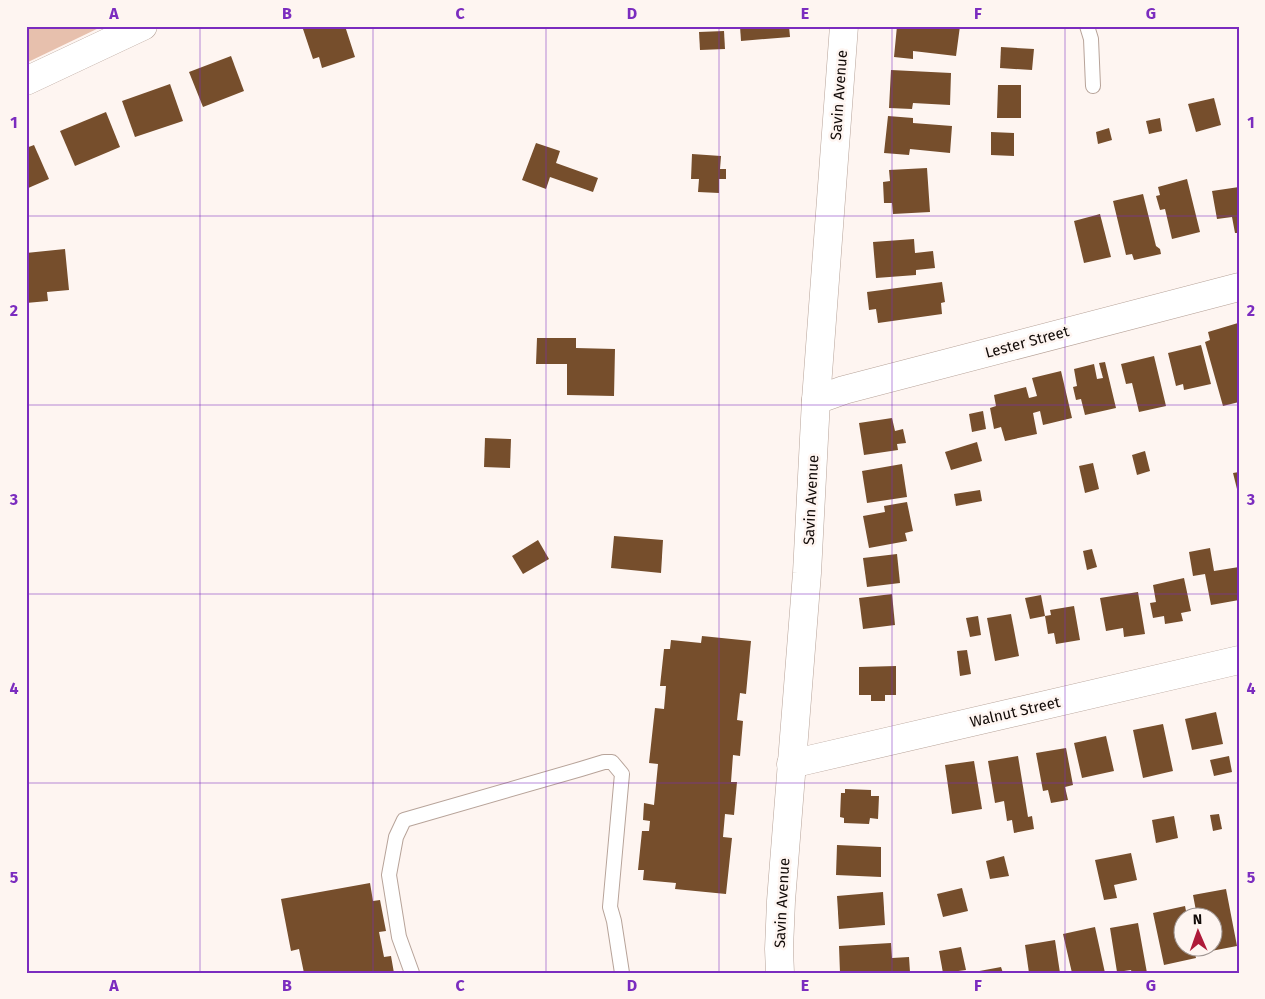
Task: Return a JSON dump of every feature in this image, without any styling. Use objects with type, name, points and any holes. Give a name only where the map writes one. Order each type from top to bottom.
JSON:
[{"type":"street","points":[[26,81],[143,26]]},
{"type":"street","name":"Savin Avenue","points":[[780,973],[781,901],[807,573],[816,400],[844,26]]},
{"type":"street","name":"Lester Street","points":[[816,400],[854,388],[1239,287]]},
{"type":"street","name":"Walnut Street","points":[[791,764],[1239,660]]},
{"type":"lane","points":[[1087,26],[1091,39],[1093,86]]},
{"type":"lane","points":[[412,973],[399,937],[389,876],[396,837],[404,820],[588,766],[612,762],[622,774],[610,907],[622,973]]},
{"type":"shaded area","points":[[26,26],[103,26],[26,63]]},
{"type":"building","points":[[302,26],[345,26],[355,57],[322,68],[319,57],[313,59]]},
{"type":"building","points":[[740,26],[789,26],[790,37],[741,41]]},
{"type":"building","points":[[897,26],[960,26],[956,56],[913,51],[913,59],[894,57]]},
{"type":"building","points":[[724,31],[725,49],[700,50],[699,32]]},
{"type":"building","points":[[1001,47],[1034,49],[1032,70],[1000,68]]},
{"type":"building","points":[[231,56],[244,91],[203,107],[189,72]]},
{"type":"building","points":[[891,70],[951,73],[950,105],[913,103],[912,109],[889,108]]},
{"type":"building","points":[[170,84],[183,121],[135,137],[122,101]]},
{"type":"building","points":[[998,85],[1021,85],[1021,118],[997,118]]},
{"type":"building","points":[[1214,98],[1221,125],[1196,132],[1188,104]]},
{"type":"building","points":[[106,112],[120,147],[75,166],[60,131]]},
{"type":"building","points":[[888,116],[913,118],[913,123],[952,126],[950,153],[910,149],[909,155],[884,153]]},
{"type":"building","points":[[1160,118],[1162,131],[1149,134],[1146,121]]},
{"type":"building","points":[[1109,128],[1112,140],[1098,144],[1096,132]]},
{"type":"building","points":[[991,132],[1014,133],[1014,156],[991,155]]},
{"type":"building","points":[[536,143],[560,151],[556,163],[598,178],[593,192],[550,177],[546,189],[522,180]]},
{"type":"building","points":[[34,145],[49,179],[26,189],[26,148]]},
{"type":"building","points":[[692,154],[721,156],[720,169],[726,169],[726,179],[719,179],[719,193],[698,192],[699,179],[691,179]]},
{"type":"building","points":[[927,168],[930,212],[893,214],[892,203],[884,203],[883,182],[890,181],[889,170]]},
{"type":"building","points":[[1187,179],[1200,232],[1172,239],[1165,209],[1160,210],[1156,196],[1160,195],[1158,187]]},
{"type":"building","points":[[1239,187],[1239,233],[1235,233],[1232,217],[1217,219],[1212,191]]},
{"type":"building","points":[[1143,194],[1156,246],[1160,249],[1161,254],[1134,260],[1132,254],[1126,255],[1113,201]]},
{"type":"building","points":[[1100,214],[1111,257],[1084,263],[1074,221]]},
{"type":"building","points":[[914,239],[915,253],[933,251],[935,268],[916,270],[916,275],[876,278],[873,242]]},
{"type":"building","points":[[65,249],[69,290],[47,292],[48,301],[26,303],[26,253]]},
{"type":"building","points":[[942,282],[945,302],[941,303],[942,314],[878,323],[876,309],[869,310],[867,292]]},
{"type":"building","points":[[1238,323],[1239,402],[1223,406],[1205,342],[1210,340],[1208,332]]},
{"type":"building","points":[[537,338],[576,338],[576,348],[615,349],[614,396],[567,395],[567,364],[536,364]]},
{"type":"building","points":[[1201,345],[1211,384],[1184,390],[1183,384],[1176,386],[1168,353]]},
{"type":"building","points":[[1154,356],[1166,406],[1139,412],[1132,383],[1126,384],[1121,364]]},
{"type":"building","points":[[1105,362],[1116,408],[1085,415],[1081,399],[1076,400],[1073,387],[1077,386],[1074,369],[1094,364],[1097,379],[1103,378],[1099,363]]},
{"type":"building","points":[[1061,371],[1072,418],[1043,425],[1040,411],[1033,413],[1037,434],[1005,441],[1001,427],[994,429],[990,408],[996,406],[994,395],[1026,387],[1029,398],[1037,396],[1032,378]]},
{"type":"building","points":[[983,411],[986,429],[972,432],[969,414]]},
{"type":"building","points":[[892,418],[895,431],[903,429],[906,443],[897,444],[898,450],[864,455],[859,423]]},
{"type":"building","points":[[485,438],[511,439],[510,468],[484,467]]},
{"type":"building","points":[[977,442],[982,461],[951,470],[945,452]]},
{"type":"building","points":[[1145,451],[1150,471],[1137,475],[1132,455]]},
{"type":"building","points":[[1093,463],[1099,489],[1085,493],[1079,466]]},
{"type":"building","points":[[902,464],[907,497],[867,503],[862,471]]},
{"type":"building","points":[[1239,472],[1239,493],[1238,493],[1233,473]]},
{"type":"building","points":[[980,490],[982,501],[956,506],[954,494]]},
{"type":"building","points":[[907,502],[913,531],[905,533],[907,541],[869,548],[863,516],[885,512],[884,506]]},
{"type":"building","points":[[614,536],[663,540],[661,573],[611,568]]},
{"type":"building","points":[[538,540],[549,559],[523,574],[512,556]]},
{"type":"building","points":[[1210,548],[1214,571],[1239,567],[1239,600],[1211,605],[1205,574],[1193,576],[1189,552]]},
{"type":"building","points":[[1092,549],[1097,567],[1087,570],[1083,551]]},
{"type":"building","points":[[897,554],[900,583],[867,587],[863,558]]},
{"type":"building","points":[[1184,578],[1191,611],[1181,613],[1183,621],[1165,624],[1164,616],[1153,618],[1150,603],[1156,602],[1153,585]]},
{"type":"building","points":[[1138,592],[1145,634],[1124,637],[1123,628],[1106,631],[1100,598]]},
{"type":"building","points":[[892,594],[895,625],[863,629],[859,598]]},
{"type":"building","points":[[1041,595],[1045,616],[1030,619],[1025,598]]},
{"type":"building","points":[[1074,606],[1080,640],[1056,644],[1054,633],[1048,634],[1045,616],[1051,615],[1050,610]]},
{"type":"building","points":[[1011,614],[1019,656],[995,661],[987,618]]},
{"type":"building","points":[[978,616],[981,635],[970,637],[966,618]]},
{"type":"building","points":[[702,636],[751,641],[746,694],[740,693],[737,720],[743,721],[740,756],[733,755],[731,782],[737,782],[734,815],[725,814],[723,837],[732,838],[726,894],[675,889],[676,883],[643,880],[644,870],[638,870],[642,831],[649,831],[650,821],[643,820],[644,803],[654,805],[658,764],[649,763],[655,708],[664,709],[666,686],[660,686],[664,649],[670,649],[671,640],[701,643]]},
{"type":"building","points":[[967,650],[971,674],[960,676],[957,651]]},
{"type":"building","points":[[896,666],[896,695],[885,695],[885,701],[871,701],[871,695],[859,695],[859,667]]},
{"type":"building","points":[[1216,712],[1223,744],[1192,750],[1185,719]]},
{"type":"building","points":[[1163,724],[1173,771],[1143,778],[1133,730]]},
{"type":"building","points":[[1106,736],[1114,771],[1082,778],[1074,743]]},
{"type":"building","points":[[1066,748],[1073,785],[1065,787],[1068,800],[1051,803],[1048,790],[1043,791],[1036,753]]},
{"type":"building","points":[[1018,756],[1028,817],[1032,816],[1034,829],[1014,833],[1012,820],[1007,821],[1004,801],[995,803],[988,761]]},
{"type":"building","points":[[1229,756],[1232,772],[1214,776],[1210,760]]},
{"type":"building","points":[[974,761],[982,809],[952,814],[945,765]]},
{"type":"building","points":[[845,789],[871,790],[871,796],[879,796],[878,819],[870,818],[869,824],[844,823],[844,818],[840,817],[841,793],[845,793]]},
{"type":"building","points":[[1219,814],[1222,829],[1213,831],[1210,815]]},
{"type":"building","points":[[1174,816],[1178,838],[1156,843],[1152,820]]},
{"type":"building","points":[[837,845],[881,847],[881,877],[836,875]]},
{"type":"building","points":[[1131,853],[1137,880],[1114,885],[1117,898],[1104,900],[1095,860]]},
{"type":"building","points":[[1004,856],[1009,876],[990,879],[986,861]]},
{"type":"building","points":[[370,883],[373,901],[380,900],[386,931],[379,932],[384,957],[391,956],[394,973],[304,973],[299,949],[291,951],[281,899]]},
{"type":"building","points":[[962,888],[968,911],[943,917],[937,894]]},
{"type":"building","points":[[1226,889],[1237,946],[1222,949],[1222,906],[1195,906],[1193,895]]},
{"type":"building","points":[[883,892],[885,925],[839,929],[837,896]]},
{"type":"building","points":[[1172,909],[1172,956],[1196,956],[1196,958],[1164,965],[1153,913]]},
{"type":"building","points":[[1138,923],[1147,973],[1132,973],[1131,970],[1117,972],[1110,928]]},
{"type":"building","points":[[1095,927],[1105,973],[1072,973],[1063,934]]},
{"type":"building","points":[[1055,940],[1060,973],[1029,973],[1025,945]]},
{"type":"building","points":[[891,943],[892,958],[909,957],[910,972],[840,973],[839,946]]},
{"type":"building","points":[[961,947],[966,970],[943,973],[939,951]]},
{"type":"building","points":[[1001,967],[1003,973],[974,973],[974,972]]}]
